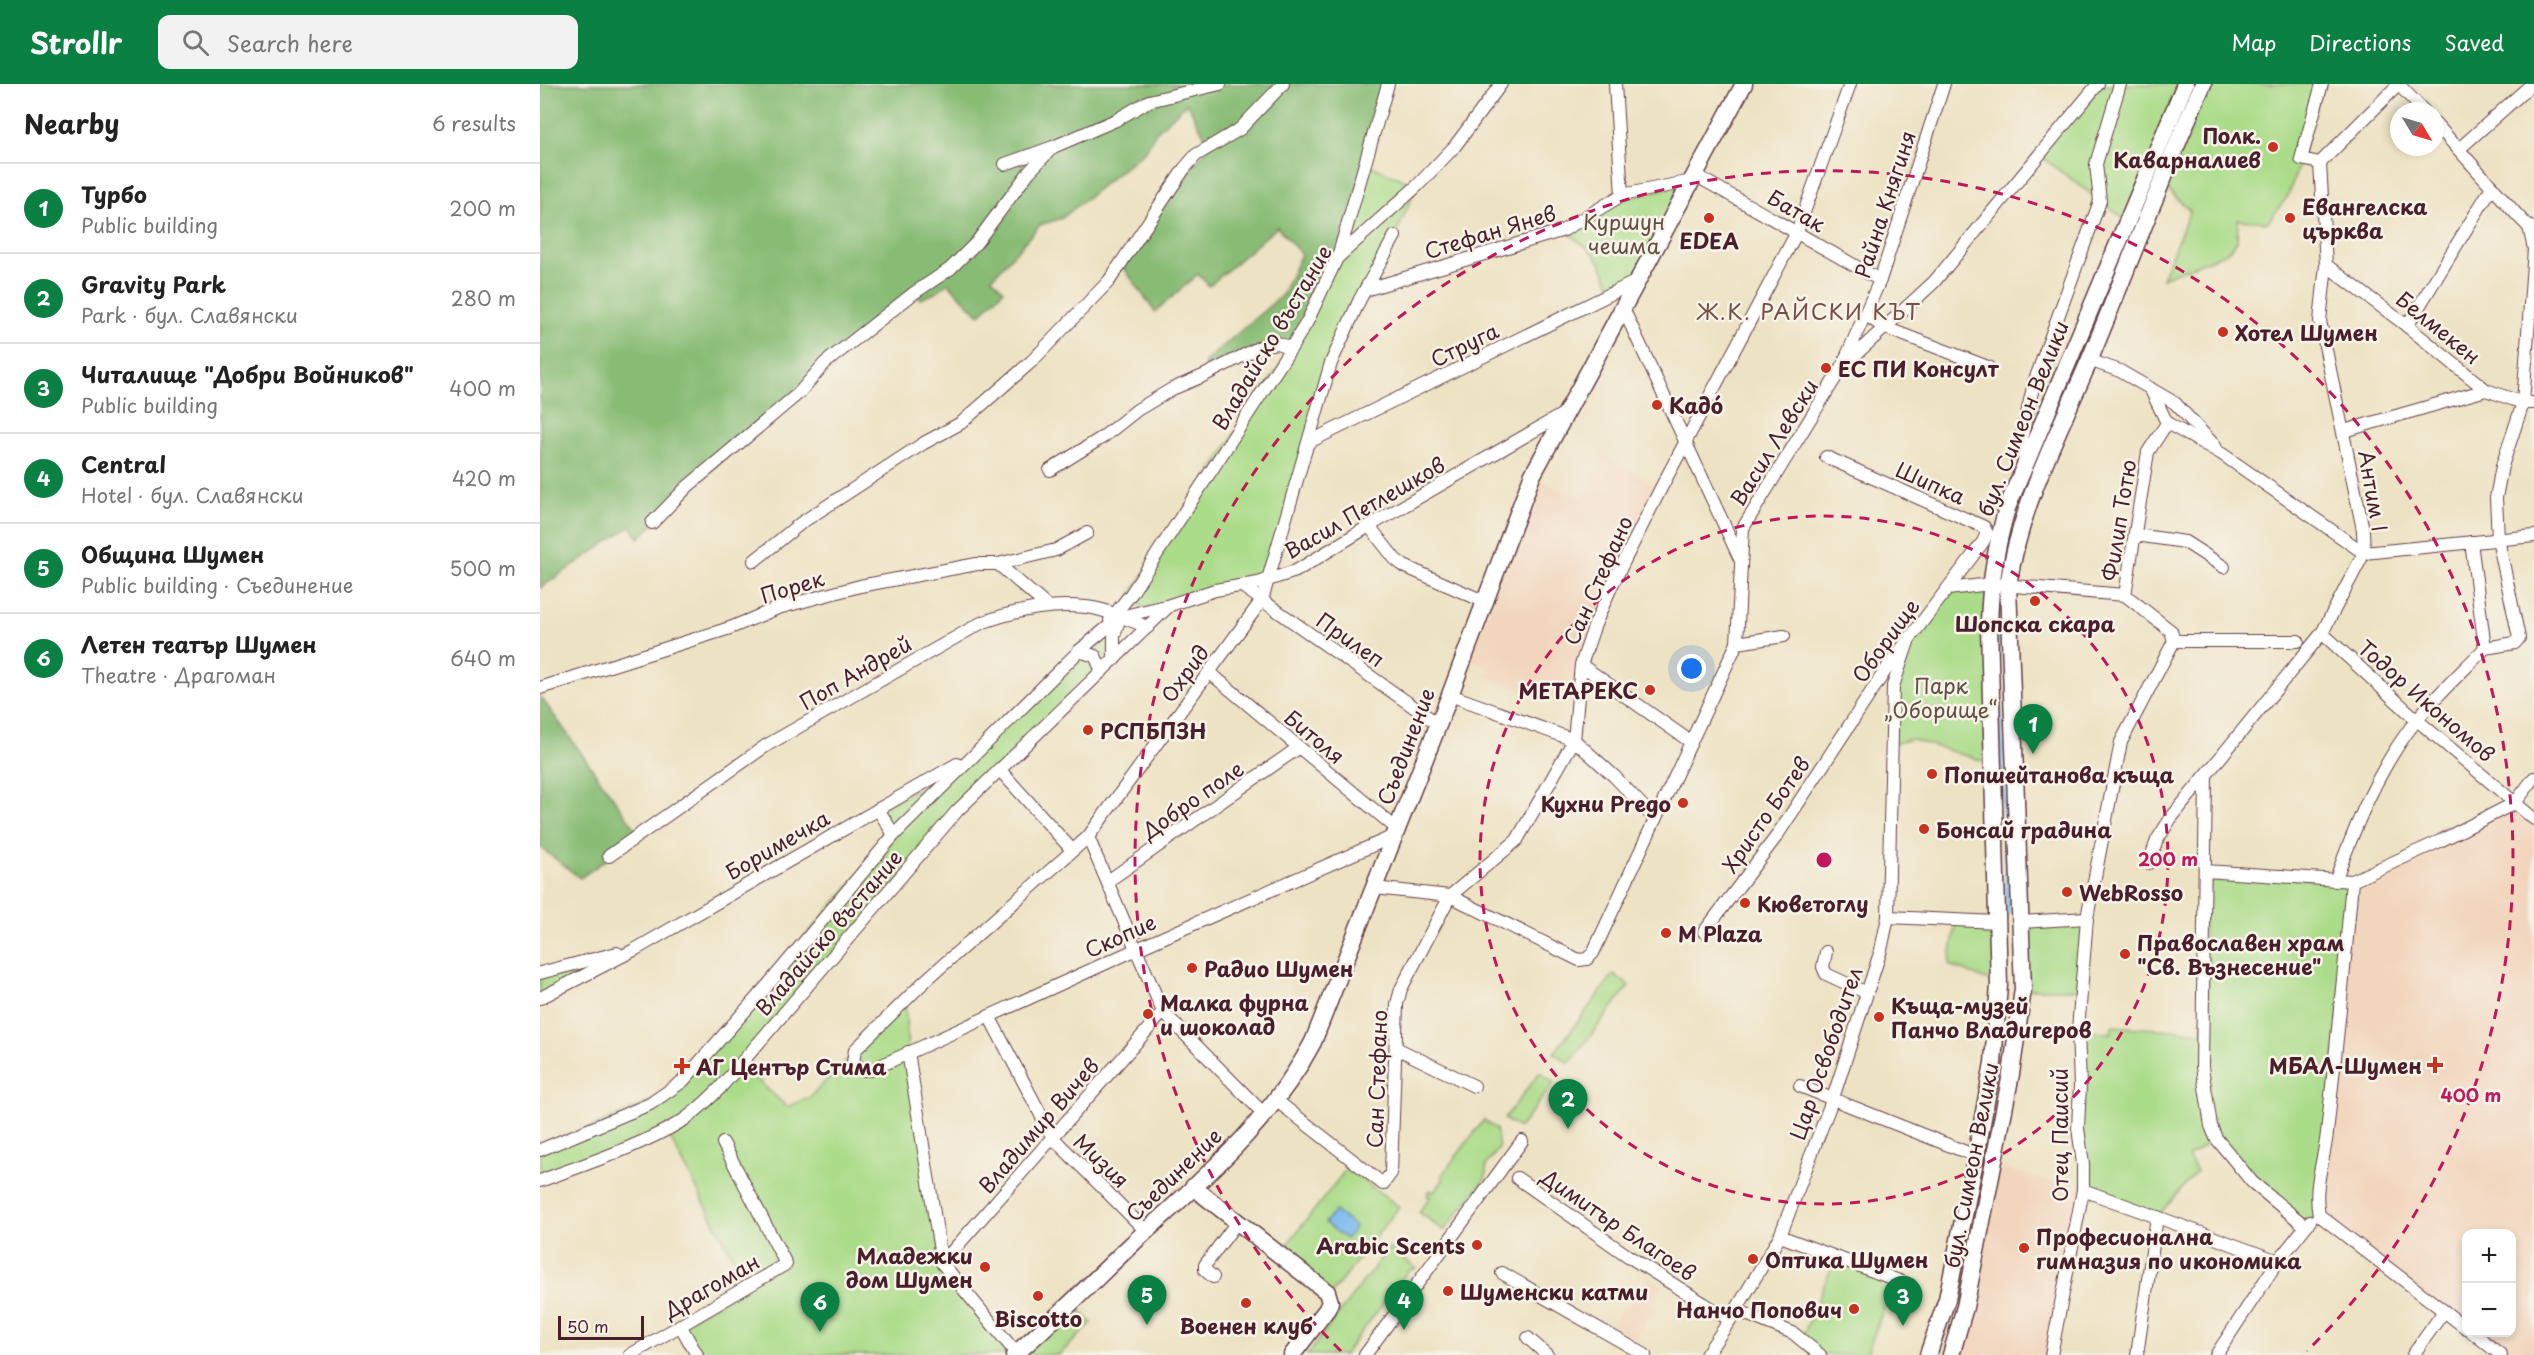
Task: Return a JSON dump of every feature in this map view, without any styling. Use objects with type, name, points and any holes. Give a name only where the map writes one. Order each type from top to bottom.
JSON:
[{"type":"main road","name":"Съединение","points":[[1015,1354],[1193,1188],[1277,1101],[1301,1065],[1313,1042],[1396,833],[1532,476],[1744,84]]},
{"type":"main road","name":"бул. Симеон Велики","points":[[1928,1355],[1947,1299],[1993,1063],[1999,985],[1989,627],[1990,584],[1997,544],[2007,508],[2185,84]]},
{"type":"main road","name":"бул. Симеон Велики","points":[[1951,1355],[1965,1307],[2011,1074],[2023,989],[2008,586],[2014,550],[2048,454],[2203,84]]},
{"type":"main road","points":[[1193,1188],[1323,1288],[1329,1297],[1327,1309],[1292,1355]]},
{"type":"street","points":[[1005,164],[1053,147],[1116,120],[1149,101],[1220,84]]},
{"type":"street","name":"Порек","points":[[754,561],[801,523],[924,443],[961,423],[984,405],[1032,361],[1109,281],[1184,169],[1196,155],[1240,129],[1283,84]]},
{"type":"street","points":[[1337,258],[1388,84]]},
{"type":"street","name":"Владайско въстание","points":[[540,1150],[650,1104],[683,1081],[760,994],[894,835],[971,756],[1117,616],[1291,348],[1337,258],[1417,186],[1455,146],[1501,84]]},
{"type":"street","points":[[1615,84],[1622,195]]},
{"type":"street","name":"Сан Стефано","points":[[1277,1101],[1383,1184],[1391,1173],[1397,1004],[1401,989],[1450,896],[1517,840],[1574,740],[1581,665],[1594,627],[1611,587],[1686,441],[1797,232],[1850,84]]},
{"type":"street","name":"Райна Княгиня","points":[[1842,367],[1880,280],[1944,84]]},
{"type":"street","name":"Васил Левски","points":[[1450,896],[1579,960],[1587,958],[1593,952],[1737,643],[1743,528],[1842,367],[1883,327],[1935,282],[2098,84]]},
{"type":"street","points":[[2026,463],[2020,444],[2034,384],[2100,201],[2096,164],[2120,84]]},
{"type":"street","points":[[2322,84],[2301,159],[2320,164],[2399,84],[2416,102]]},
{"type":"street","points":[[2459,149],[2532,84]]},
{"type":"street","points":[[2335,881],[2362,808],[2395,749],[2417,720],[2485,648],[2515,643],[2519,638],[2498,539],[2496,498],[2502,466],[2528,403],[2534,249],[2531,227],[2444,133]]},
{"type":"street","points":[[652,523],[687,487],[799,393],[825,363],[914,293],[950,268],[976,243],[1029,172],[1053,147]]},
{"type":"street","name":"Антим I","points":[[2149,863],[2157,840],[2171,818],[2322,633],[2364,554],[2363,530],[2320,321],[2326,265],[2320,164]]},
{"type":"street","name":"Стефан Янев","points":[[1365,290],[1564,230],[1622,195],[1693,178]]},
{"type":"street","name":"Батак","points":[[1693,178],[1797,232],[1880,280]]},
{"type":"street","points":[[2407,326],[2492,187]]},
{"type":"street","name":"Охрид","points":[[863,1070],[854,1062],[855,1050],[926,980],[1088,837],[1262,600],[1331,363],[1365,290],[1395,236]]},
{"type":"street","name":"Белмекен","points":[[2326,265],[2486,390],[2528,403]]},
{"type":"street","name":"Струга","points":[[1309,442],[1637,281]]},
{"type":"street","points":[[1623,308],[1742,562]]},
{"type":"street","points":[[1865,314],[1883,327],[1988,367]]},
{"type":"street","points":[[1050,470],[1103,437],[1137,410],[1172,389],[1264,345],[1276,343],[1291,348]]},
{"type":"street","points":[[2089,360],[2120,371],[2175,403],[2222,454]]},
{"type":"street","points":[[2151,388],[2167,423],[2222,454],[2364,554],[2534,536]]},
{"type":"street","points":[[2344,431],[2486,390]]},
{"type":"street","name":"Васил Петлешков","points":[[1165,605],[1215,590],[1242,586],[1296,572],[1369,526],[1566,412]]},
{"type":"street","name":"Филип Тотю","points":[[2126,595],[2148,452],[2167,423]]},
{"type":"street","name":"Шипка","points":[[1826,457],[1984,527],[1987,533],[1983,542],[1948,589]]},
{"type":"street","points":[[1369,526],[1395,559],[1404,566],[1483,602]]},
{"type":"street","name":"Порек","points":[[540,688],[730,628],[778,608],[850,589],[977,564],[998,564],[1056,550],[1088,533]]},
{"type":"street","points":[[2136,535],[2185,542],[2224,567]]},
{"type":"street","points":[[2471,542],[2485,648]]},
{"type":"street","points":[[998,564],[1048,607]]},
{"type":"street","points":[[1138,584],[1138,593],[1143,599],[1165,605]]},
{"type":"street","points":[[1948,589],[1990,584],[2126,595],[2171,631],[2174,641],[2298,641]]},
{"type":"street","name":"Прилеп","points":[[1242,586],[1438,724]]},
{"type":"street","name":"Оборище","points":[[1855,716],[1909,639],[1948,589]]},
{"type":"street","points":[[1117,616],[1165,605]]},
{"type":"street","name":"Владайско въстание","points":[[540,1181],[650,1137],[695,1112],[720,1088],[957,811],[1148,627],[1165,605]]},
{"type":"street","name":"Поп Андрей","points":[[609,856],[767,745],[956,636],[1011,612],[1048,607],[1086,607],[1148,627]]},
{"type":"street","name":"Владайско въстание","points":[[1114,660],[1117,616]]},
{"type":"street","name":"Тодор Икономов","points":[[2322,633],[2417,720],[2534,819]]},
{"type":"street","points":[[1737,643],[1784,636]]},
{"type":"street","name":"Цар Освободител","points":[[1706,1355],[1733,1315],[1780,1236],[1833,1098],[1881,950],[1888,917],[1893,686],[1909,639]]},
{"type":"street","name":"Отец Паисий","points":[[2051,1355],[2083,1190],[2083,1164],[2078,1128],[2080,1086],[2078,1030],[2087,918],[2121,741],[2174,641]]},
{"type":"street","points":[[1079,651],[1095,656],[1102,671]]},
{"type":"street","points":[[1581,665],[1691,742]]},
{"type":"street","name":"Битоля","points":[[1209,672],[1396,833]]},
{"type":"street","points":[[1450,695],[1574,740],[1614,776],[1655,819]]},
{"type":"street","name":"Христо Ботев","points":[[1704,932],[1776,837],[1855,716]]},
{"type":"street","name":"Добро поле","points":[[1108,882],[1298,748]]},
{"type":"street","name":"Боримечка","points":[[540,998],[636,949],[971,756]]},
{"type":"street","points":[[999,770],[1072,850]]},
{"type":"street","points":[[2206,777],[2202,1067],[2211,1126],[2216,1138],[2252,1182],[2304,1225]]},
{"type":"street","points":[[2205,871],[2352,881],[2440,841],[2515,803],[2534,778]]},
{"type":"street","points":[[878,809],[894,835]]},
{"type":"street","name":"Скопие","points":[[863,1070],[871,1070],[1396,833]]},
{"type":"street","points":[[1088,837],[1163,1012],[1265,1114]]},
{"type":"street","points":[[2352,881],[2340,1024],[2325,1157],[2316,1189],[2319,1215],[2462,1325]]},
{"type":"street","points":[[1374,888],[1450,896]]},
{"type":"street","points":[[1888,917],[1997,922]]},
{"type":"street","points":[[2022,922],[2087,918]]},
{"type":"street","points":[[540,973],[636,949]]},
{"type":"street","points":[[1826,952],[1822,967],[1826,974],[1867,993]]},
{"type":"street","name":"Владимир Вичев","points":[[942,1263],[1163,1012]]},
{"type":"street","name":"Мизия","points":[[989,1016],[1053,1138],[1146,1231]]},
{"type":"street","points":[[1396,1048],[1474,1086]]},
{"type":"street","points":[[908,1052],[942,1263],[1015,1354]]},
{"type":"street","points":[[1800,1086],[1976,1156]]},
{"type":"street","points":[[1365,1355],[1522,1141]]},
{"type":"street","name":"Драгоман","points":[[630,1355],[786,1264],[723,1143]]},
{"type":"street","name":"Димитър Благоев","points":[[1517,1178],[1628,1256],[1733,1315],[1793,1333],[1820,1355]]},
{"type":"street","points":[[2083,1190],[2278,1261]]},
{"type":"street","points":[[2216,1355],[2304,1225],[2319,1215]]},
{"type":"street","points":[[2137,1355],[2157,1217]]},
{"type":"street","points":[[1213,1277],[1205,1270],[1205,1265],[1237,1222]]},
{"type":"street","points":[[1780,1236],[1910,1285]]},
{"type":"street","points":[[1502,1273],[1645,1355]]},
{"type":"street","points":[[2413,1355],[2444,1311]]},
{"type":"street","points":[[680,1325],[697,1355]]},
{"type":"street","points":[[2478,1337],[2501,1355]]},
{"type":"street","points":[[1528,1338],[1547,1355]]},
{"type":"shaded area","points":[[1604,455],[1661,488],[1581,665],[1577,704],[1559,703],[1487,678],[1490,667],[1471,660],[1532,476],[1581,499]]},
{"type":"shaded area","name":"МБАЛ-Шумен","points":[[2515,803],[2534,819],[2534,1355],[2501,1355],[2477,1337],[2516,1337],[2516,1229],[2462,1229],[2462,1325],[2319,1215],[2352,881]]},
{"type":"shaded area","name":"Професионална гимназия по икономика","points":[[1993,1166],[2083,1190],[2051,1355],[1951,1355]]},
{"type":"shaded area","points":[[1649,1277],[1663,1285],[1652,1304],[1658,1307],[1656,1311],[1646,1321],[1635,1340],[1612,1327],[1620,1312],[1629,1304]]},
{"type":"green space","points":[[540,84],[1388,84],[1337,258],[1291,348],[1277,343],[1203,376],[1205,362],[1282,295],[1301,254],[1277,227],[1209,286],[1198,274],[1155,312],[1121,264],[1155,211],[1210,146],[1187,103],[1155,133],[1147,149],[1062,218],[1040,225],[992,278],[1004,290],[979,315],[948,283],[935,293],[920,299],[914,293],[825,363],[639,538],[631,526],[540,588]]},
{"type":"green space","points":[[2098,84],[2185,84],[2126,220],[2039,155]]},
{"type":"green space","points":[[2203,84],[2322,84],[2288,196],[2268,222],[2238,220],[2237,241],[2226,253],[2162,278],[2190,211],[2161,183]]},
{"type":"green space","points":[[1367,164],[1417,186],[1395,236],[1331,363],[1268,580],[1144,608],[1134,602],[1131,594],[1291,348]]},
{"type":"green space","name":"Куршун чешма","points":[[1692,181],[1637,281],[1612,292],[1600,262],[1564,230],[1600,206]]},
{"type":"green space","name":"Парк „Оборище“","points":[[1990,584],[1993,764],[1911,739],[1894,744],[1891,720],[1909,639],[1948,589]]},
{"type":"green space","points":[[1100,633],[1112,644],[1103,667],[957,811],[740,1064],[787,1107],[810,1097],[905,1000],[908,1052],[942,1263],[1016,1353],[1071,1301],[1092,1323],[1059,1355],[697,1355],[680,1325],[748,1286],[666,1130],[540,1181],[540,1150],[668,1094],[894,835],[878,809],[938,778],[941,781]]},
{"type":"green space","points":[[540,696],[640,835],[580,878],[540,847]]},
{"type":"green space","points":[[2205,871],[2352,881],[2319,1215],[2304,1225],[2269,1198],[2216,1138],[2188,1157],[2197,1171],[2157,1217],[2083,1190],[2078,1030],[2111,1033],[2112,1026],[2203,1032]]},
{"type":"green space","points":[[2087,918],[2081,989],[2023,989],[2022,922]]},
{"type":"green space","points":[[1956,921],[1997,922],[1999,985],[1949,965]]},
{"type":"green space","points":[[636,949],[540,998],[540,973]]},
{"type":"green space","points":[[1614,974],[1629,986],[1569,1063],[1554,1053]]},
{"type":"green space","points":[[1540,1072],[1554,1083],[1519,1128],[1504,1119]]},
{"type":"green space","points":[[1484,1120],[1496,1129],[1499,1148],[1486,1165],[1486,1177],[1444,1231],[1419,1212],[1430,1197],[1427,1195],[1430,1190],[1434,1192],[1443,1180],[1442,1175]]},
{"type":"green space","points":[[1347,1168],[1399,1207],[1332,1293],[1279,1255]]},
{"type":"green space","points":[[1389,1248],[1416,1268],[1408,1271],[1344,1355],[1307,1355]]},
{"type":"green space","points":[[1836,1257],[1895,1279],[1866,1355],[1820,1355],[1802,1338]]},
{"type":"water","points":[[1335,1211],[1355,1227],[1346,1239],[1325,1223]]},
{"type":"waterway","points":[[1997,627],[2008,914]]},
{"type":"place","name":"Полк. Каварналиев","points":[[2273,147]]},
{"type":"place","name":"EDEA","points":[[1709,218]]},
{"type":"place","name":"Евангелска църква","points":[[2290,218]]},
{"type":"place","name":"Хотел Шумен","points":[[2223,332]]},
{"type":"place","name":"ЕС ПИ Консулт","points":[[1826,368]]},
{"type":"place","name":"Кадó","points":[[1657,405]]},
{"type":"place","name":"Шопска скара","points":[[2035,601]]},
{"type":"place","name":"МЕТАРЕКС","points":[[1650,690]]},
{"type":"place","name":"РСПБПЗН","points":[[1088,730]]},
{"type":"place","name":"Турбо","points":[[2033,754]]},
{"type":"place","name":"Попшейтанова къща","points":[[1932,774]]},
{"type":"place","name":"Кухни Prego","points":[[1683,803]]},
{"type":"place","name":"Бонсай градина","points":[[1924,829]]},
{"type":"place","name":"WebRosso","points":[[2067,892]]},
{"type":"place","name":"Кюветоглу","points":[[1745,903]]},
{"type":"place","name":"M Plaza","points":[[1666,933]]},
{"type":"place","name":"Православен храм \"Св. Възнесение\"","points":[[2125,954]]},
{"type":"place","name":"Радио Шумен","points":[[1192,968]]},
{"type":"place","name":"Малка фурна и шоколад","points":[[1148,1014]]},
{"type":"place","name":"Къща-музей Панчо Владигеров","points":[[1879,1017]]},
{"type":"place","name":"МБАЛ-Шумен","points":[[2435,1065]]},
{"type":"place","name":"АГ Център Стима","points":[[682,1066]]},
{"type":"place","name":"Gravity Park","points":[[1568,1129]]},
{"type":"place","name":"Arabic Scents","points":[[1477,1245]]},
{"type":"place","name":"Професионална гимназия по икономика","points":[[2024,1248]]},
{"type":"place","name":"Оптика Шумен","points":[[1753,1259]]},
{"type":"place","name":"Младежки дом Шумен","points":[[985,1267]]},
{"type":"place","name":"Шуменски катми","points":[[1448,1291]]},
{"type":"place","name":"Biscotto","points":[[1038,1296]]},
{"type":"place","name":"Военен клуб","points":[[1246,1303]]},
{"type":"place","name":"Нанчо Попович","points":[[1854,1309]]},
{"type":"place","name":"Община Шумен","points":[[1147,1325]]},
{"type":"place","name":"Читалище \"Добри Войников\"","points":[[1903,1326]]},
{"type":"place","name":"Central","points":[[1404,1330]]},
{"type":"place","name":"Летен театър Шумен","points":[[820,1332]]},
{"type":"district","name":"Ж.К. РАЙСКИ КЪТ","points":[[1809,310]]}]
